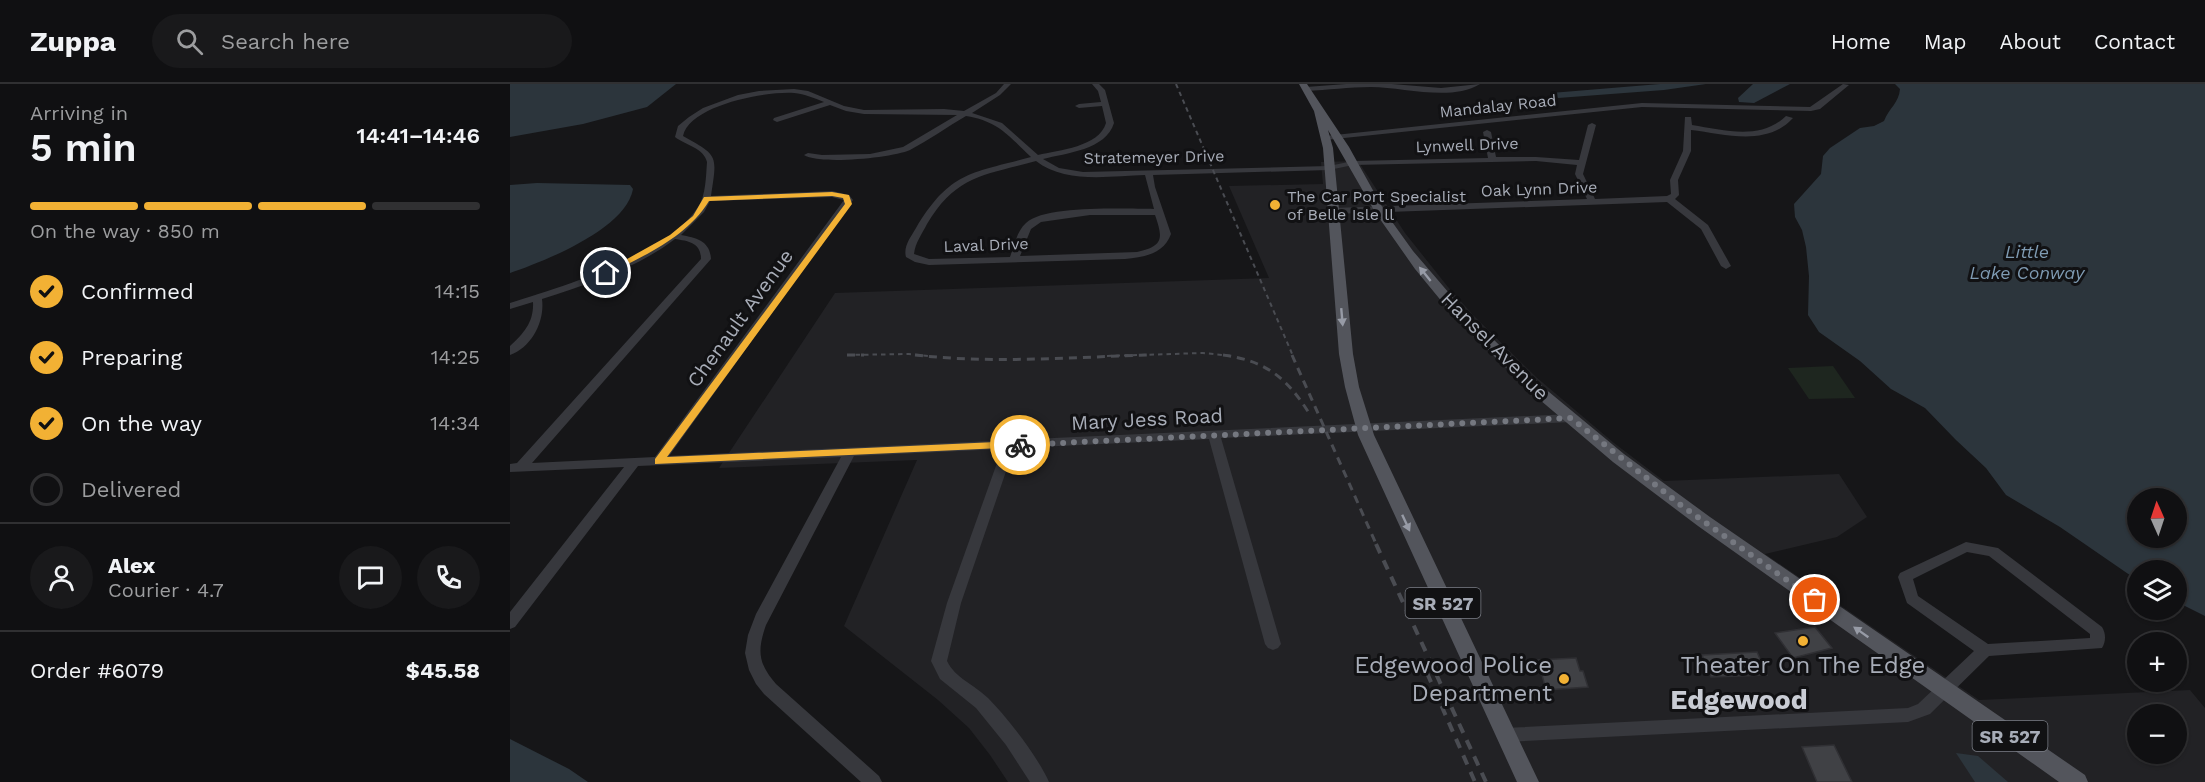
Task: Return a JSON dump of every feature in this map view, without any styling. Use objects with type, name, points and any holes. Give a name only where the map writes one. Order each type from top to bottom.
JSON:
[{"type":"main road","name":"SR 527","points":[[1305,87],[1319,111],[1325,138],[1346,354],[1364,427],[1384,478],[1528,782]]},
{"type":"main road","name":"Hansel Avenue","points":[[1319,111],[1340,136],[1379,209],[1410,255],[1479,335],[1515,370],[1571,418],[1693,514],[2077,782]]},
{"type":"street","points":[[808,154],[822,157],[892,152],[914,144],[998,94],[1008,84]]},
{"type":"street","points":[[1038,158],[1086,145],[1102,136],[1109,127],[1110,123],[1101,90],[1095,84]]},
{"type":"street","points":[[1305,87],[1379,85],[1413,89],[1463,88],[1477,84]]},
{"type":"street","name":"Mandalay Road","points":[[1325,138],[1642,105],[1811,109],[1846,85]]},
{"type":"street","name":"Stratemeyer Drive","points":[[707,199],[711,161],[705,152],[679,137],[678,133],[684,124],[722,102],[754,93],[780,90],[801,91],[829,104],[862,112],[936,111],[965,114],[1003,126],[1050,167],[1070,172],[1149,173],[1329,168]]},
{"type":"street","points":[[777,120],[829,104]]},
{"type":"street","points":[[1079,106],[1105,104]]},
{"type":"street","points":[[1726,266],[1705,228],[1671,199],[1675,195],[1674,180],[1688,151],[1688,123],[1761,133],[1778,128],[1789,118]]},
{"type":"street","points":[[1592,125],[1579,174],[1593,203]]},
{"type":"street","points":[[1487,132],[1492,160]]},
{"type":"street","name":"Laval Drive","points":[[1038,158],[971,176],[947,188],[908,251],[912,258],[929,261],[1125,256],[1145,253],[1160,245],[1165,239],[1149,173]]},
{"type":"street","name":"Lynwell Drive","points":[[1329,168],[1353,164],[1536,159],[1581,164]]},
{"type":"street","name":"Chenault Avenue","points":[[658,461],[848,204],[846,197],[832,194],[707,199]]},
{"type":"street","points":[[510,306],[606,273],[673,236],[696,217],[707,199]]},
{"type":"street","name":"Oak Lynn Drive","points":[[1333,211],[1671,199]]},
{"type":"street","points":[[1014,259],[1029,225],[1039,218],[1058,214],[1159,212]]},
{"type":"street","points":[[515,467],[706,259],[707,251],[704,245],[673,236]]},
{"type":"street","points":[[510,352],[537,323],[540,312],[537,297]]},
{"type":"street","name":"Mary Jess Road","points":[[515,467],[1571,418]]},
{"type":"street","points":[[1214,435],[1273,644]]},
{"type":"street","points":[[1009,445],[954,603],[939,661],[945,674],[982,703],[1012,740],[1040,782]]},
{"type":"street","points":[[849,453],[764,614],[755,634],[752,661],[758,676],[770,689],[873,782]]},
{"type":"street","points":[[510,623],[635,462]]},
{"type":"street","points":[[1505,735],[1908,715],[1924,709],[1985,650],[2097,644],[2097,631],[1993,552],[1966,548],[1905,577],[1912,599],[1985,650]]},
{"type":"shaded area","points":[[1358,161],[1405,233],[1474,316],[1536,377],[1614,443],[1664,481],[1839,474],[1867,517],[1837,537],[1765,554],[1979,700],[2187,692],[2190,690],[2205,708],[2205,782],[1008,782],[969,728],[938,700],[844,626],[917,460],[719,468],[835,293],[1269,278],[1229,186],[1323,184],[1321,162]]},
{"type":"shaded area","points":[[1833,366],[1855,398],[1809,399],[1788,368]]},
{"type":"water","points":[[510,84],[676,84],[647,107],[583,124],[510,137]]},
{"type":"water","points":[[1660,84],[1706,84],[1664,90],[1558,98],[1551,93]]},
{"type":"water","points":[[1753,84],[1790,84],[1754,103],[1739,102],[1738,98]]},
{"type":"water","name":"Little Lake Conway","points":[[1895,84],[2205,84],[2205,616],[2187,607],[2187,560],[2127,560],[2127,573],[2060,527],[2006,495],[1986,468],[1925,408],[1891,389],[1860,361],[1819,332],[1808,315],[1809,276],[1806,247],[1802,230],[1795,217],[1794,204],[1821,174],[1823,156],[1830,148],[1860,128],[1874,126],[1884,121],[1898,98],[1900,89]]},
{"type":"water","points":[[537,183],[630,185],[633,189],[627,204],[600,230],[562,252],[510,273],[510,185]]},
{"type":"water","points":[[510,739],[569,769],[588,782],[510,782]]},
{"type":"water","points":[[1956,753],[1978,756],[2008,782],[1975,782]]},
{"type":"building","name":"Theater On The Edge","points":[[1815,627],[1832,648],[1793,658],[1775,633]]},
{"type":"building","points":[[1757,652],[1767,675],[1711,677],[1702,655]]},
{"type":"building","name":"Edgewood Police Department","points":[[1576,658],[1588,687],[1546,690],[1538,660]]},
{"type":"building","points":[[1834,745],[1852,782],[1817,782],[1802,747]]},
{"type":"railway","points":[[1176,84],[1293,356]]},
{"type":"railway","points":[[1107,356],[1203,353],[1224,355]]},
{"type":"railway","points":[[864,355],[847,355],[928,356]]},
{"type":"railway","points":[[915,355],[974,359],[1151,355]]},
{"type":"railway","points":[[1224,355],[1232,356]]},
{"type":"railway","points":[[1224,355],[1263,366],[1283,380],[1309,413]]},
{"type":"railway","points":[[1292,355],[1377,546]]},
{"type":"railway","points":[[1376,544],[1486,782]]},
{"type":"railway","points":[[1427,673],[1475,782]]},
{"type":"way so far","points":[[1020,445],[1571,418],[1682,506],[1815,600]]},
{"type":"place","name":"The Car Port Specialist of Belle Isle ll","points":[[1275,205]]},
{"type":"place","name":"Theater On The Edge","points":[[1803,641]]},
{"type":"place","name":"Edgewood Police Department","points":[[1564,679]]},
{"type":"district","name":"Edgewood","points":[[1739,700]]},
{"type":"route","points":[[606,273],[673,236],[696,217],[707,199],[728,196],[832,194],[846,197],[849,200],[848,204],[658,461],[1020,445]]}]
